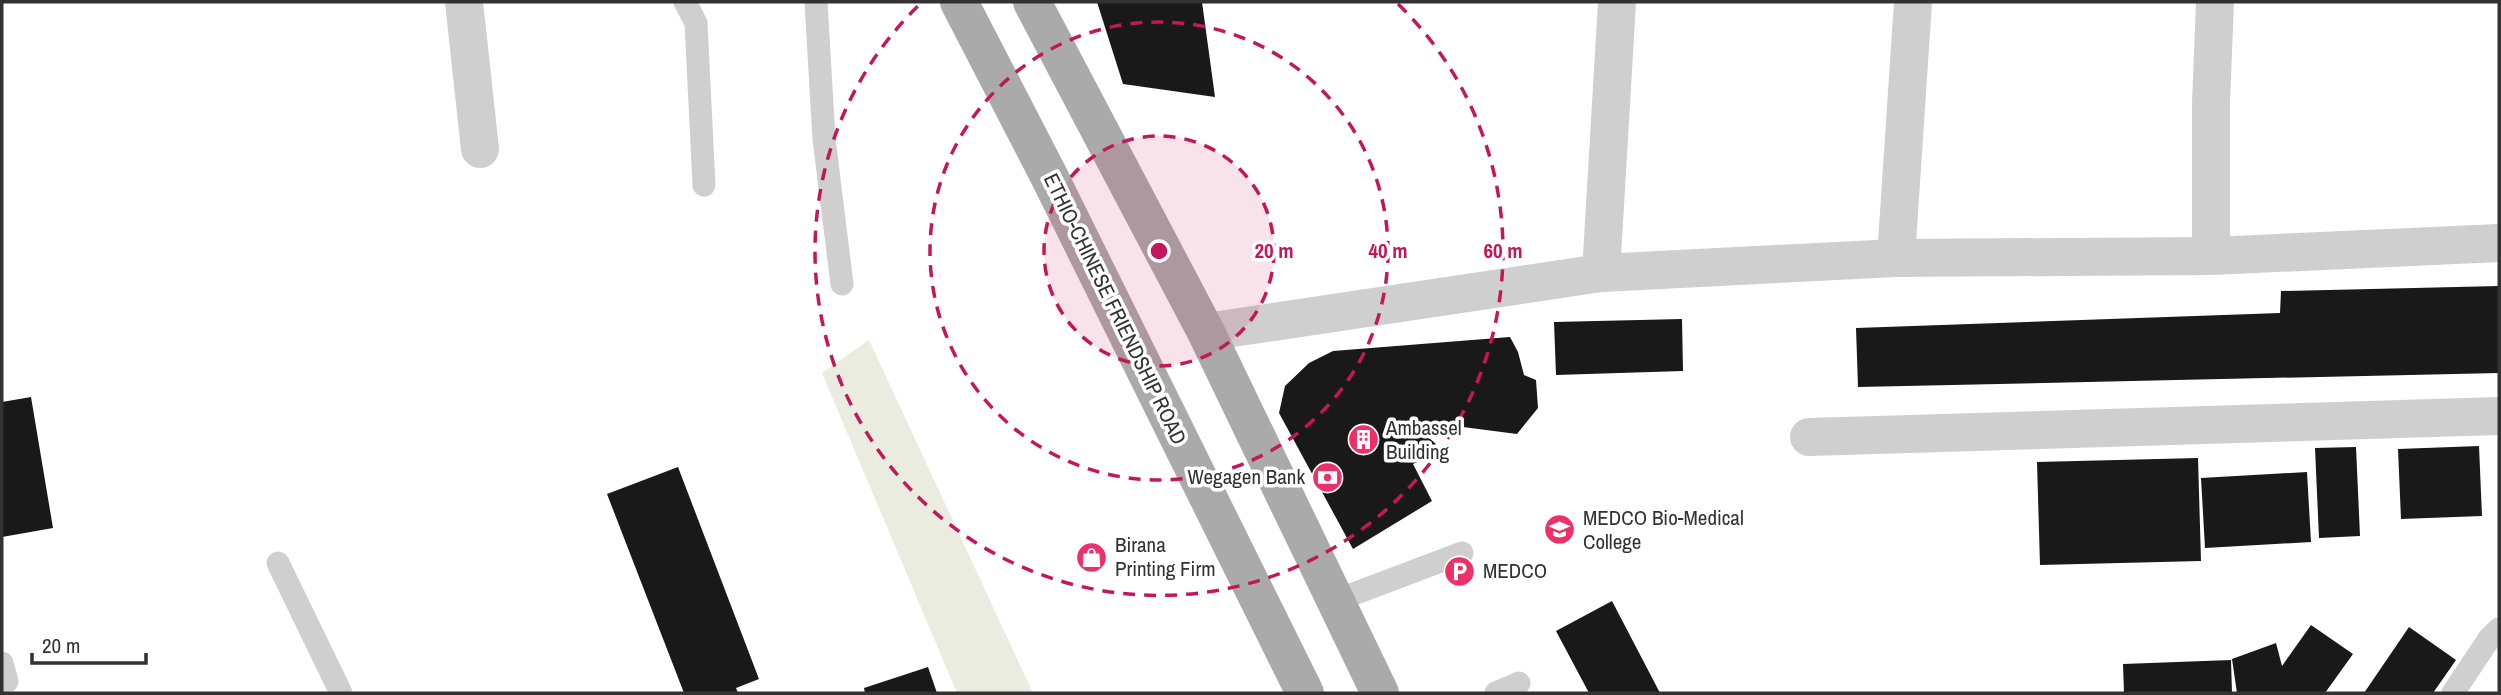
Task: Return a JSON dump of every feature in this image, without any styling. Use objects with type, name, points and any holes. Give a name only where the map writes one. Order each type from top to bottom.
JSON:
[{"type":"main road","name":"ETHIO-CHINESE FRIENDSHIP ROAD","points":[[959,2],[1050,178],[1305,693]]},
{"type":"main road","points":[[1032,2],[1206,332],[1380,693]]},
{"type":"street","points":[[464,2],[480,149]]},
{"type":"street","points":[[1601,273],[1617,2]]},
{"type":"street","points":[[1896,258],[1913,2]]},
{"type":"street","points":[[2211,256],[2211,103],[2215,2]]},
{"type":"street","points":[[1206,332],[1601,273],[1896,258],[2211,256],[2499,243]]},
{"type":"street","points":[[1809,437],[2499,416]]},
{"type":"lane","points":[[685,2],[696,23],[704,185]]},
{"type":"lane","points":[[816,2],[824,139],[842,285]]},
{"type":"lane","points":[[1335,601],[1462,552]]},
{"type":"lane","points":[[278,563],[341,693]]},
{"type":"lane","points":[[2453,693],[2489,639],[2499,629]]},
{"type":"lane","points":[[1496,693],[1519,683]]},
{"type":"shaded area","points":[[869,340],[1033,693],[957,693],[822,373]]},
{"type":"building","points":[[1097,2],[1202,2],[1215,97],[1123,84]]},
{"type":"building","points":[[2499,286],[2499,373],[1858,387],[1856,328],[2280,313],[2281,291]]},
{"type":"building","points":[[1682,319],[1683,371],[1556,375],[1554,322]]},
{"type":"building","name":"Ambassel Building","points":[[1510,337],[1518,352],[1524,375],[1536,380],[1538,408],[1517,434],[1432,423],[1428,437],[1436,444],[1428,457],[1413,464],[1432,501],[1353,549],[1279,413],[1285,386],[1309,363],[1333,351]]},
{"type":"building","points":[[31,397],[53,528],[2,537],[2,402]]},
{"type":"building","points":[[2479,446],[2482,516],[2401,519],[2398,449]]},
{"type":"building","points":[[2356,447],[2360,536],[2319,538],[2315,448]]},
{"type":"building","points":[[2198,458],[2201,561],[2040,565],[2037,462]]},
{"type":"building","points":[[678,467],[759,679],[736,688],[738,693],[684,693],[607,494]]},
{"type":"building","points":[[2307,472],[2311,542],[2205,548],[2201,478]]},
{"type":"building","points":[[1612,601],[1660,693],[1589,693],[1556,631]]},
{"type":"building","points":[[2311,625],[2353,654],[2325,693],[2237,693],[2232,659],[2276,643],[2282,666]]},
{"type":"building","points":[[2409,627],[2456,660],[2433,693],[2364,693]]},
{"type":"building","points":[[2231,660],[2232,693],[2124,693],[2123,664]]},
{"type":"building","points":[[928,667],[937,693],[865,693],[864,688]]},
{"type":"place","name":"Ambassel Building","points":[[1363,440]]},
{"type":"place","name":"Wegagen Bank","points":[[1328,477]]},
{"type":"place","name":"MEDCO Bio-Medical College","points":[[1560,530]]},
{"type":"place","name":"Birana Printing Firm","points":[[1092,557]]},
{"type":"place","name":"MEDCO","points":[[1460,571]]}]
